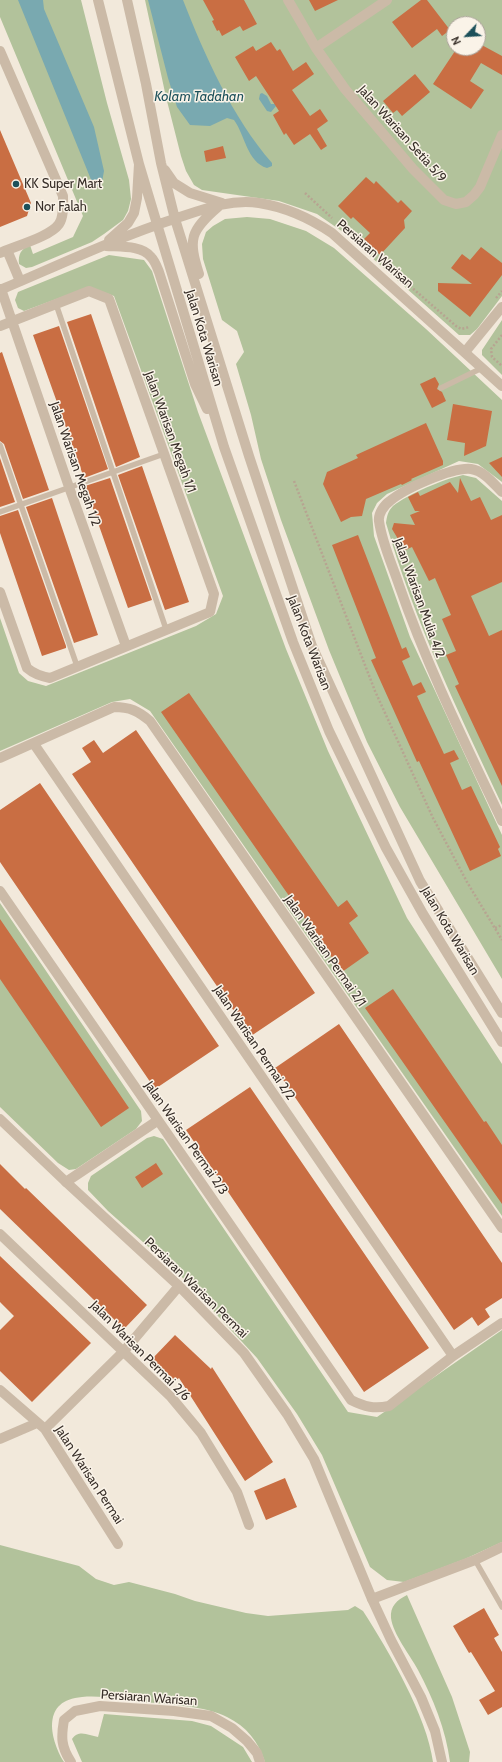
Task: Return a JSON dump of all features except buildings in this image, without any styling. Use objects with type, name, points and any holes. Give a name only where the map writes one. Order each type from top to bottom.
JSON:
[{"type":"street","points":[[98,0],[139,164],[157,225]]},
{"type":"street","name":"Jalan Kota Warisan","points":[[127,0],[146,84],[161,164],[175,219],[249,456],[316,653],[420,881],[502,1012]]},
{"type":"street","name":"Jalan Warisan Setia 5/9","points":[[288,0],[316,48],[345,89],[370,120],[444,200],[456,204],[466,202],[480,187],[502,135]]},
{"type":"street","points":[[316,48],[387,0]]},
{"type":"street","points":[[0,51],[63,196],[60,223],[50,232],[3,251],[20,281],[0,290]]},
{"type":"street","points":[[102,246],[128,223],[134,213],[138,198],[139,164]]},
{"type":"street","points":[[161,164],[174,183],[190,193],[223,203]]},
{"type":"street","points":[[223,203],[197,228],[194,233],[193,249],[232,379],[249,456]]},
{"type":"street","name":"Persiaran Warisan","points":[[20,281],[102,246],[157,225],[223,203],[260,203],[281,208],[320,225],[342,240],[502,386]]},
{"type":"street","name":"Jalan Kota Warisan","points":[[157,225],[224,447],[293,642],[329,731],[386,848],[424,914],[502,1042]]},
{"type":"street","points":[[102,246],[137,250],[152,257],[159,272],[195,384],[224,447]]},
{"type":"street","name":"Jalan Warisan Megah 1/2","points":[[0,290],[126,646]]},
{"type":"street","name":"Jalan Warisan Megah 1/1","points":[[56,304],[89,292],[109,299],[214,594],[210,612],[166,629]]},
{"type":"street","points":[[0,326],[56,304]]},
{"type":"street","points":[[465,352],[498,304]]},
{"type":"street","name":"Jalan Warisan Mulia 4/2","points":[[502,492],[486,475],[472,469],[457,469],[439,476],[389,501],[382,510],[378,519],[382,537],[414,630],[451,714],[502,821]]},
{"type":"street","points":[[0,592],[27,668],[32,673],[41,676],[50,678],[166,629]]},
{"type":"street","name":"Jalan Warisan Permai 2/1","points":[[34,744],[114,707],[128,707],[138,711],[150,721],[502,1228]]},
{"type":"street","points":[[0,758],[34,744]]},
{"type":"street","name":"Jalan Warisan Permai 2/2","points":[[34,744],[453,1356]]},
{"type":"street","name":"Jalan Warisan Permai 2/3","points":[[0,891],[157,1121],[351,1400],[365,1406],[377,1408],[389,1406],[453,1356]]},
{"type":"street","name":"Persiaran Warisan Permai","points":[[0,1119],[179,1286],[212,1318],[244,1353],[301,1437],[314,1460],[372,1599]]},
{"type":"street","points":[[66,1182],[157,1121]]},
{"type":"street","name":"Jalan Warisan Permai 2/6","points":[[0,1234],[172,1397],[201,1433],[237,1492],[249,1526]]},
{"type":"street","points":[[0,1439],[41,1426],[124,1351],[179,1286]]},
{"type":"street","points":[[453,1356],[502,1323]]},
{"type":"street","name":"Jalan Warisan Permai","points":[[0,1390],[41,1426],[118,1544]]},
{"type":"street","points":[[442,1762],[435,1731],[422,1697],[391,1640],[372,1599],[475,1560],[502,1547]]},
{"type":"street","name":"Persiaran Warisan","points":[[71,1762],[66,1755],[61,1738],[64,1720],[75,1711],[100,1706],[174,1711],[211,1716],[232,1728],[247,1741],[257,1753],[260,1762]]},
{"type":"lane","points":[[56,304],[166,629]]},
{"type":"lane","points":[[441,388],[482,368]]},
{"type":"lane","points":[[0,445],[77,666]]},
{"type":"lane","points":[[0,512],[164,454]]},
{"type":"lane","points":[[475,1560],[502,1607]]},
{"type":"path","points":[[305,192],[333,219]]},
{"type":"path","points":[[390,268],[456,326],[461,329],[473,325]]},
{"type":"path","points":[[498,304],[502,290]]},
{"type":"path","points":[[502,336],[491,349],[492,357],[502,366]]},
{"type":"path","points":[[294,481],[375,691],[434,818],[467,882],[502,940]]},
{"type":"path","points":[[495,928],[502,925]]},
{"type":"green space","points":[[0,0],[81,0],[107,103],[129,180],[131,199],[128,211],[123,220],[92,242],[32,267],[26,268],[19,264],[19,257],[24,248],[30,245],[33,254],[73,237],[83,216],[0,17]]},
{"type":"green space","points":[[145,0],[502,0],[502,296],[477,329],[470,335],[459,335],[343,232],[317,214],[279,201],[202,190],[194,185],[186,171],[166,97]]},
{"type":"green space","points":[[247,217],[270,219],[306,231],[334,248],[426,329],[502,400],[502,482],[478,464],[459,461],[387,494],[377,503],[372,513],[374,536],[410,637],[502,835],[502,979],[400,807],[367,742],[329,650],[281,520],[261,459],[251,415],[236,364],[244,352],[237,331],[222,320],[203,259],[202,244],[206,232],[225,219]]},
{"type":"green space","points":[[109,255],[144,260],[152,271],[198,412],[286,649],[328,751],[407,918],[502,1064],[502,1216],[150,711],[130,699],[112,702],[0,751],[0,618],[19,673],[28,681],[46,686],[196,626],[216,614],[223,596],[114,296],[89,287],[24,311],[18,308],[15,300],[18,292]]},
{"type":"green space","points":[[502,320],[502,375],[482,355],[482,350]]},
{"type":"green space","points":[[463,475],[476,478],[502,501],[502,805],[438,666],[410,595],[386,523],[390,510],[400,501],[426,488]]},
{"type":"green space","points":[[0,903],[141,1111],[142,1121],[136,1129],[76,1169],[69,1170],[58,1163],[0,1107]]},
{"type":"green space","points":[[154,1136],[163,1139],[348,1412],[377,1417],[502,1330],[502,1542],[465,1559],[404,1582],[387,1580],[370,1567],[322,1455],[297,1414],[257,1358],[179,1274],[108,1211],[88,1190],[88,1183],[91,1176],[147,1138]]},
{"type":"green space","points":[[0,1545],[79,1566],[96,1579],[114,1585],[129,1582],[195,1601],[246,1613],[268,1616],[348,1610],[355,1606],[363,1611],[384,1645],[415,1704],[423,1724],[433,1762],[265,1762],[251,1735],[234,1721],[218,1713],[186,1706],[105,1697],[82,1697],[69,1700],[60,1705],[55,1712],[52,1721],[55,1742],[64,1762],[0,1762]]},
{"type":"green space","points":[[407,1595],[452,1697],[470,1752],[469,1762],[450,1762],[442,1726],[434,1703],[418,1670],[398,1638],[392,1624],[391,1614],[393,1607],[397,1601]]},
{"type":"green space","points":[[104,1714],[192,1721],[211,1726],[243,1747],[252,1762],[82,1762],[72,1739],[80,1733],[98,1737]]},
{"type":"water","points":[[18,0],[43,0],[44,9],[94,127],[104,171],[102,182],[97,186],[92,182]]},
{"type":"water","name":"Kolam Tadahan","points":[[148,0],[183,0],[210,64],[232,106],[244,126],[272,163],[272,166],[267,168],[260,165],[255,160],[234,120],[227,118],[210,126],[190,125],[177,107]]},
{"type":"water","points":[[262,93],[267,96],[271,104],[275,104],[276,106],[271,112],[267,111],[259,99],[260,94]]},
{"type":"place","name":"KK Super Mart","points":[[16,184]]},
{"type":"place","name":"Nor Falah","points":[[27,207]]}]
